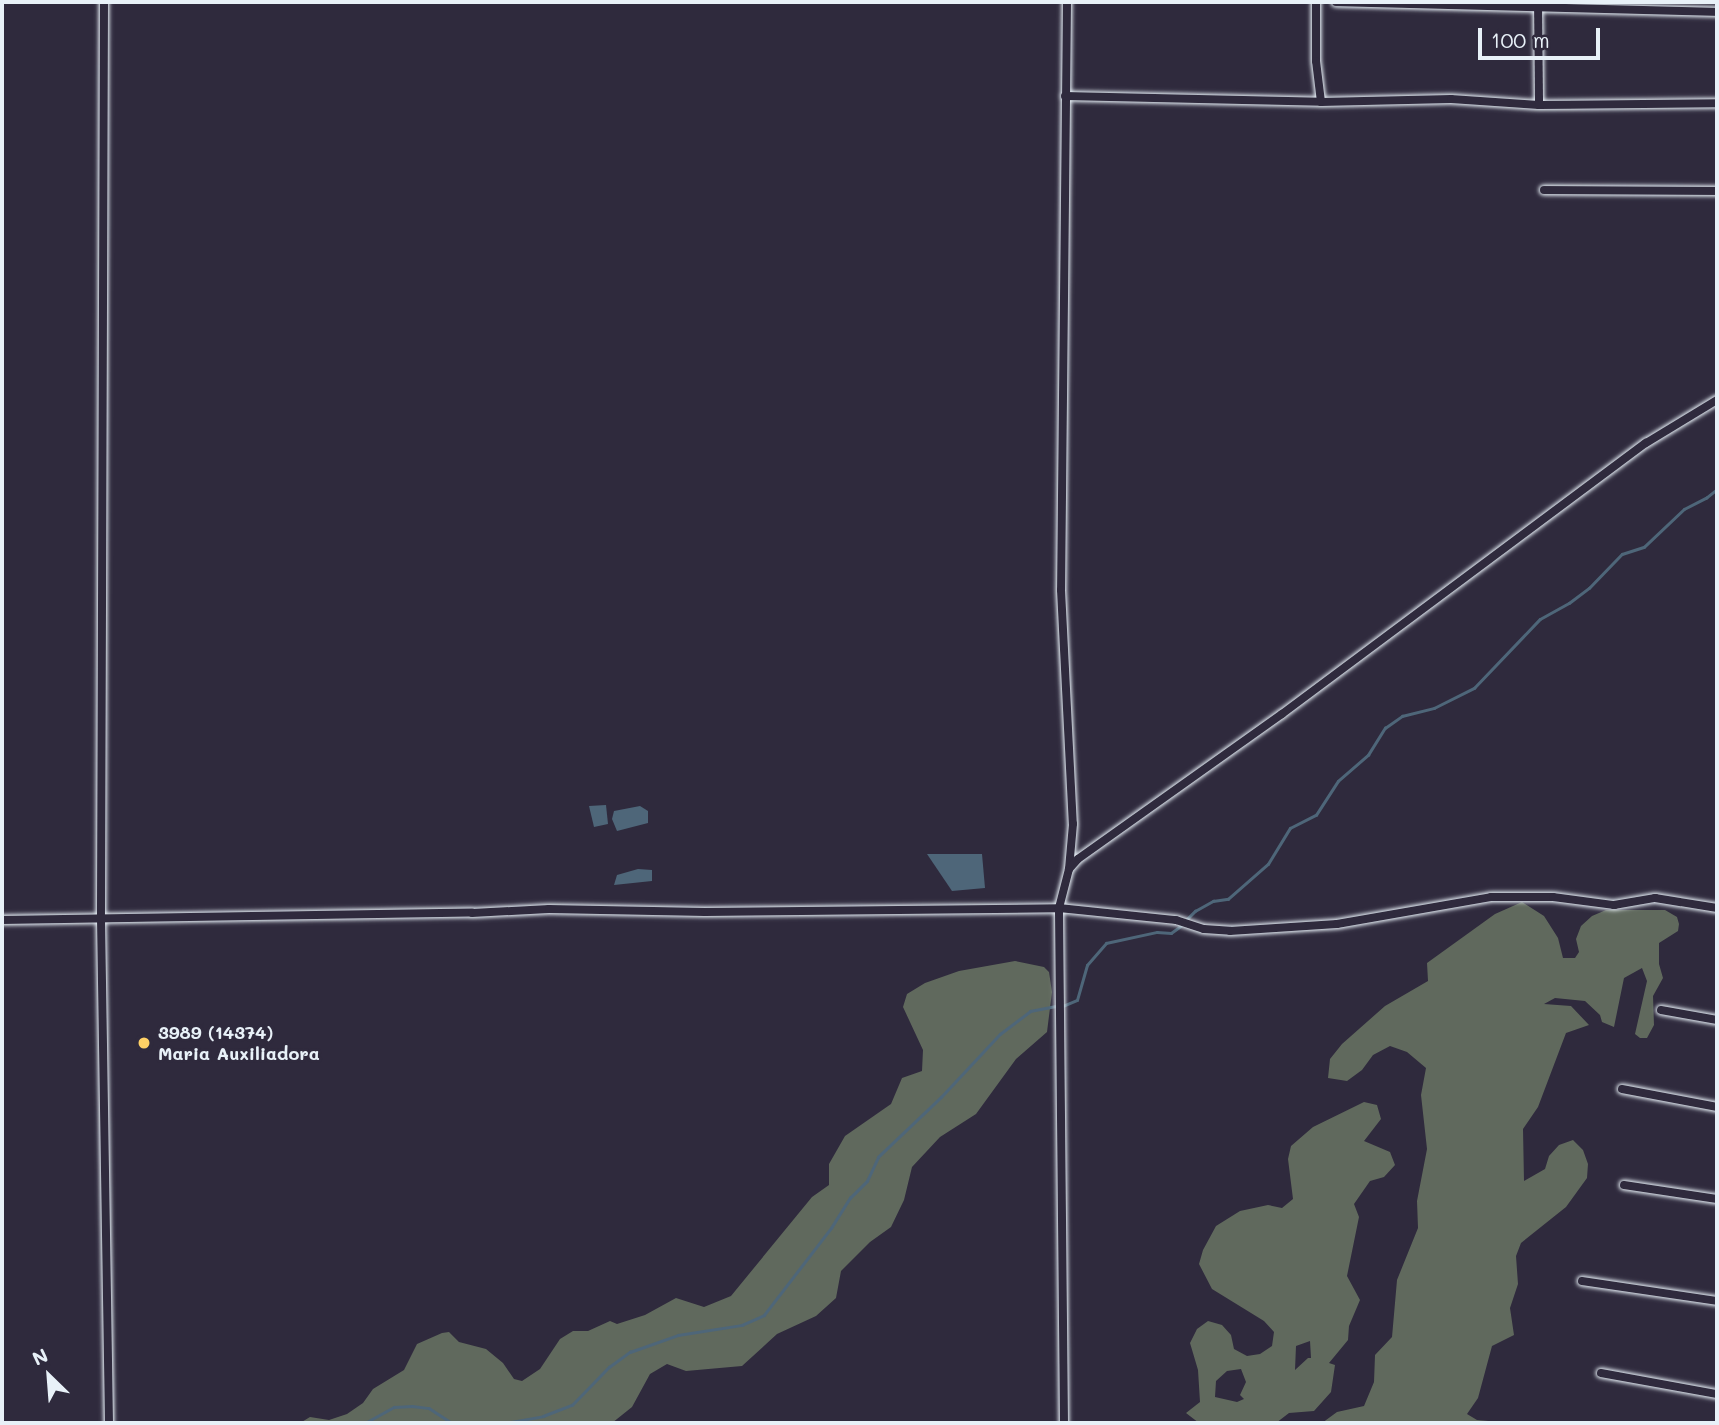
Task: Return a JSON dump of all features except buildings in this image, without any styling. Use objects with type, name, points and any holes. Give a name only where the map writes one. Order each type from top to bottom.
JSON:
[{"type":"street","points":[[104,2],[102,919],[108,1423]]},
{"type":"street","points":[[1063,1423],[1059,908],[1069,869],[1073,824],[1060,590],[1067,2]]},
{"type":"street","points":[[1316,2],[1316,61],[1321,102]]},
{"type":"street","points":[[1336,2],[1538,5],[1717,12]]},
{"type":"street","points":[[1538,5],[1539,105]]},
{"type":"street","points":[[1065,96],[1321,102],[1451,99],[1539,105],[1717,103]]},
{"type":"street","points":[[1544,190],[1717,191]]},
{"type":"street","points":[[1069,869],[1078,859],[1282,714],[1646,443],[1717,400]]},
{"type":"street","points":[[2,919],[458,914],[549,909],[705,912],[1059,908],[1176,920],[1190,926],[1230,931],[1337,924],[1491,897],[1553,897],[1614,905],[1655,898],[1717,908]]},
{"type":"street","points":[[1661,1010],[1717,1020]]},
{"type":"street","points":[[1622,1089],[1717,1107]]},
{"type":"street","points":[[1624,1185],[1717,1199]]},
{"type":"street","points":[[1582,1281],[1717,1301]]},
{"type":"street","points":[[1601,1373],[1717,1394]]},
{"type":"green space","points":[[1522,902],[1544,916],[1558,938],[1563,958],[1575,958],[1579,952],[1576,939],[1581,926],[1592,916],[1606,910],[1665,910],[1677,917],[1679,924],[1678,931],[1659,943],[1659,964],[1663,978],[1653,996],[1654,1025],[1647,1038],[1640,1038],[1635,1034],[1647,981],[1642,968],[1624,978],[1614,1027],[1602,1022],[1600,1015],[1585,1001],[1555,998],[1544,1004],[1571,1006],[1589,1025],[1566,1033],[1538,1107],[1523,1129],[1524,1181],[1545,1169],[1549,1156],[1559,1145],[1573,1140],[1583,1150],[1588,1164],[1587,1178],[1566,1207],[1521,1243],[1516,1256],[1518,1284],[1510,1308],[1514,1335],[1492,1346],[1478,1398],[1467,1414],[1477,1420],[1511,1423],[1322,1423],[1337,1412],[1364,1406],[1374,1382],[1375,1355],[1392,1337],[1397,1280],[1418,1228],[1417,1201],[1427,1149],[1421,1095],[1426,1068],[1407,1052],[1390,1046],[1373,1055],[1362,1070],[1347,1081],[1328,1078],[1330,1059],[1342,1044],[1385,1006],[1428,981],[1427,963],[1495,914]]},
{"type":"green space","points":[[1015,961],[1044,967],[1049,972],[1052,992],[1047,1032],[1016,1059],[976,1114],[940,1137],[912,1167],[904,1200],[891,1227],[870,1242],[841,1271],[836,1298],[816,1316],[777,1334],[742,1366],[686,1371],[667,1364],[650,1374],[632,1407],[612,1423],[300,1423],[310,1417],[329,1420],[347,1414],[363,1403],[373,1389],[404,1370],[417,1344],[442,1333],[449,1332],[459,1342],[486,1349],[503,1363],[514,1379],[522,1381],[540,1369],[560,1339],[573,1331],[588,1331],[610,1321],[617,1324],[645,1315],[676,1298],[704,1307],[731,1296],[812,1197],[829,1185],[829,1164],[845,1136],[891,1104],[902,1078],[922,1071],[923,1050],[903,1007],[907,994],[925,983],[959,971]]},
{"type":"green space","points":[[1364,1102],[1377,1105],[1381,1119],[1364,1141],[1390,1152],[1395,1165],[1384,1177],[1370,1181],[1354,1204],[1359,1217],[1347,1276],[1360,1300],[1349,1326],[1348,1340],[1329,1363],[1335,1365],[1331,1392],[1314,1411],[1289,1413],[1276,1423],[1199,1423],[1186,1413],[1200,1402],[1198,1370],[1190,1343],[1197,1329],[1208,1321],[1222,1325],[1231,1335],[1234,1349],[1247,1356],[1260,1354],[1272,1346],[1274,1332],[1264,1321],[1212,1289],[1199,1264],[1203,1250],[1216,1226],[1240,1211],[1268,1205],[1282,1208],[1293,1199],[1288,1159],[1291,1146],[1313,1127]],"holes":[[[1310,1341],[1311,1358],[1295,1370],[1296,1346]],[[1241,1369],[1246,1382],[1240,1395],[1244,1399],[1237,1402],[1215,1397],[1216,1381],[1227,1371]]]},
{"type":"water","points":[[606,805],[608,824],[594,827],[589,806]]},
{"type":"water","points":[[640,806],[648,811],[648,823],[617,831],[612,819],[614,811]]},
{"type":"water","points":[[927,854],[982,854],[985,888],[952,891]]},
{"type":"water","points":[[638,869],[652,870],[652,881],[614,885],[617,875]]},
{"type":"waterway","points":[[1186,920],[1195,911],[1213,901],[1228,899],[1268,864],[1290,828],[1316,815],[1338,781],[1368,755],[1385,728],[1402,716],[1434,708],[1474,688],[1540,619],[1569,603],[1589,588],[1622,554],[1644,547],[1684,509],[1717,489]]},
{"type":"waterway","points":[[1063,1006],[1077,1000],[1087,965],[1106,943],[1157,932],[1171,933],[1182,925]]},
{"type":"waterway","points":[[505,1423],[543,1416],[572,1405],[609,1367],[630,1352],[678,1335],[742,1325],[764,1315],[831,1228],[850,1198],[867,1181],[878,1157],[941,1097],[1000,1034],[1030,1011],[1056,1006]]},
{"type":"waterway","points":[[365,1423],[394,1407],[412,1406],[429,1408],[452,1423]]},
{"type":"place","name":"3989 (14374) Maria Auxiliadora","points":[[144,1043]]}]
